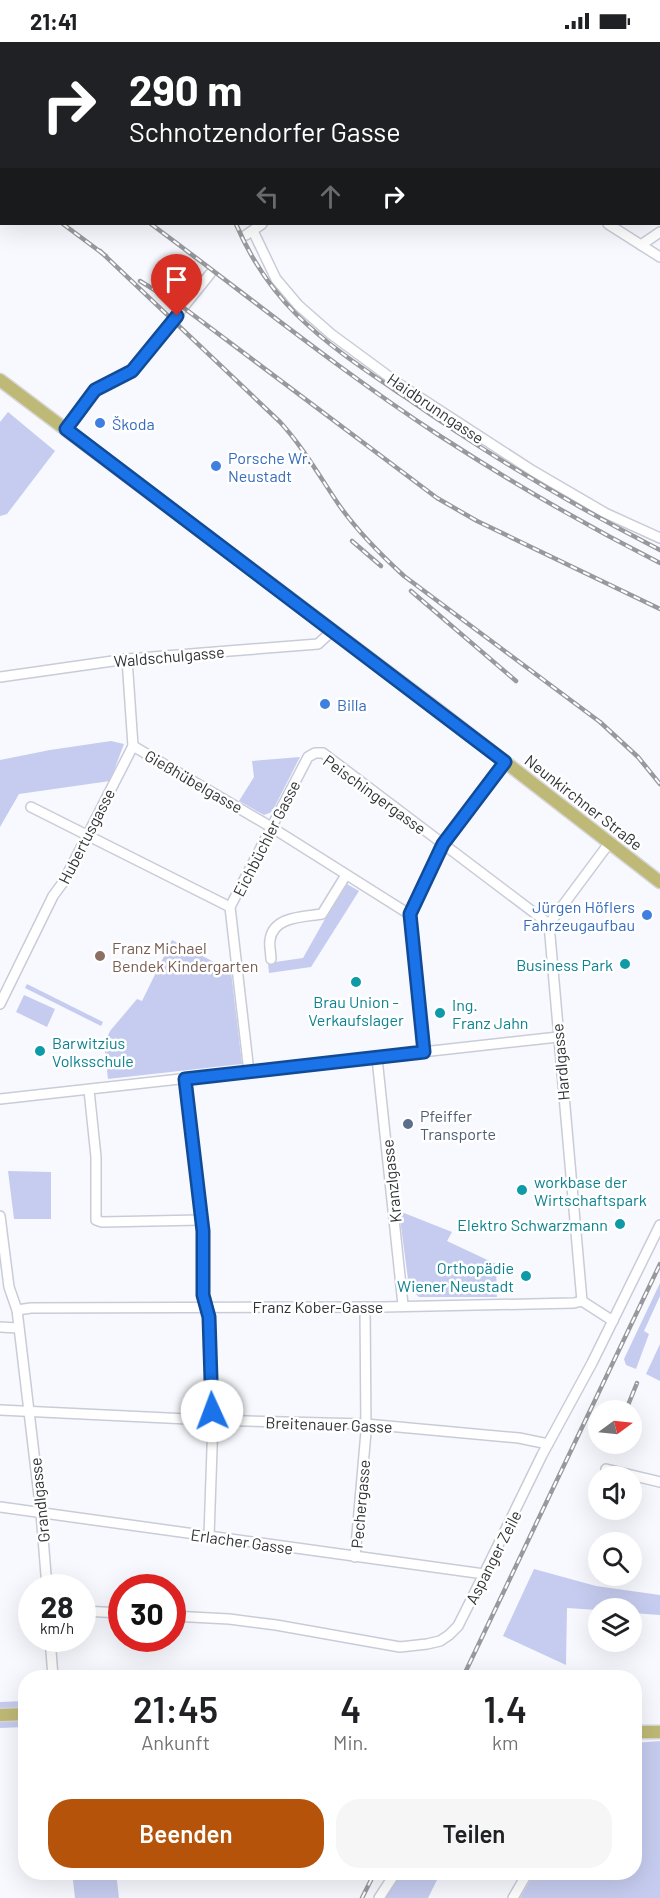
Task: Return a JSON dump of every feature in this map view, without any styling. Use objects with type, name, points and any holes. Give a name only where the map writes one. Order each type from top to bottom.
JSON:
[{"type":"main road","name":"Neunkirchner Straße","points":[[0,380],[333,630],[660,882]]},
{"type":"main road","points":[[0,1715],[18,1714]]},
{"type":"main road","points":[[642,1732],[660,1732]]},
{"type":"street","name":"Haidbrunngasse","points":[[261,225],[250,233],[276,279],[298,305],[331,334],[399,384],[523,465],[605,513],[660,538]]},
{"type":"street","points":[[610,225],[660,257]]},
{"type":"street","points":[[641,245],[660,232]]},
{"type":"street","points":[[66,429],[95,390],[132,371],[210,274]]},
{"type":"street","name":"Waldschulgasse","points":[[0,677],[127,659],[318,644],[333,630]]},
{"type":"street","points":[[127,659],[133,746]]},
{"type":"street","name":"Gießhübelgasse","points":[[133,746],[271,827],[410,914]]},
{"type":"street","name":"Hubertusgasse","points":[[0,1004],[53,896],[64,881],[133,746]]},
{"type":"street","name":"Eichbüchler Gasse","points":[[249,1072],[230,908],[308,757],[315,753]]},
{"type":"street","name":"Peischingergasse","points":[[315,753],[323,753],[549,924]]},
{"type":"street","points":[[424,1052],[410,914],[443,844],[505,762]]},
{"type":"street","points":[[31,807],[230,908]]},
{"type":"street","points":[[549,924],[610,842]]},
{"type":"street","points":[[271,959],[270,938],[275,928],[288,919],[322,914],[346,875]]},
{"type":"street","name":"Hardlgasse","points":[[549,924],[582,1301]]},
{"type":"street","points":[[0,1099],[558,1037]]},
{"type":"street","name":"Kranzlgasse","points":[[377,1058],[404,1305]]},
{"type":"street","points":[[185,1079],[201,1220],[203,1295],[209,1317],[213,1420],[209,1536]]},
{"type":"street","points":[[89,1090],[96,1157],[96,1220],[102,1222],[201,1220]]},
{"type":"street","points":[[0,1216],[9,1287],[17,1310],[29,1412]]},
{"type":"street","name":"Aspanger Zeile","points":[[186,1617],[276,1625],[400,1647],[415,1647],[440,1641],[449,1635],[458,1626],[660,1225]]},
{"type":"street","points":[[582,1301],[613,1321]]},
{"type":"street","name":"Franz Kober-Gasse","points":[[17,1310],[31,1308],[365,1307],[582,1301]]},
{"type":"street","name":"Pechergasse","points":[[355,1557],[366,1424],[365,1307]]},
{"type":"street","points":[[0,1327],[18,1328]]},
{"type":"street","name":"Breitenauer Gasse","points":[[0,1410],[213,1420],[366,1424],[537,1440],[548,1444]]},
{"type":"street","name":"Grandlgasse","points":[[29,1412],[46,1574]]},
{"type":"street","points":[[642,1478],[660,1482]]},
{"type":"street","name":"Erlacher Gasse","points":[[0,1507],[484,1575]]},
{"type":"street","points":[[51,1652],[52,1670]]},
{"type":"street","points":[[379,1898],[391,1880]]},
{"type":"street","points":[[513,1898],[523,1880]]},
{"type":"shaded area","points":[[8,412],[55,451],[7,514],[0,516],[0,422]]},
{"type":"shaded area","points":[[111,741],[124,744],[110,781],[19,794],[0,827],[0,760]]},
{"type":"shaded area","points":[[300,757],[272,812],[264,815],[239,801],[254,777],[252,761]]},
{"type":"shaded area","points":[[347,884],[359,891],[311,967],[269,973],[268,963],[303,958],[344,885]]},
{"type":"shaded area","points":[[172,940],[231,971],[242,1064],[108,1079],[104,1044],[110,1031],[137,999],[142,1001]]},
{"type":"shaded area","points":[[27,984],[103,1022],[101,1026],[25,988]]},
{"type":"shaded area","points":[[24,995],[55,1009],[47,1027],[16,1012]]},
{"type":"shaded area","points":[[8,1171],[51,1172],[51,1219],[14,1219]]},
{"type":"shaded area","points":[[399,1211],[452,1232],[447,1241],[496,1264],[497,1297],[419,1297],[409,1287]]},
{"type":"shaded area","points":[[660,1283],[660,1296],[644,1331],[649,1334],[636,1369],[626,1365],[624,1359]]},
{"type":"shaded area","points":[[660,1344],[660,1381],[646,1374]]},
{"type":"shaded area","points":[[534,1569],[588,1584],[588,1586],[660,1595],[660,1615],[642,1614],[642,1598],[588,1598],[588,1609],[567,1608],[566,1665],[503,1636]]},
{"type":"shaded area","points":[[18,1701],[18,1727],[0,1728],[0,1702]]},
{"type":"shaded area","points":[[660,1741],[660,1898],[520,1898],[530,1880],[642,1880],[642,1742]]},
{"type":"shaded area","points":[[73,1880],[117,1880],[119,1898],[75,1898]]},
{"type":"shaded area","points":[[391,1880],[437,1880],[428,1898],[379,1898]]},
{"type":"railway","points":[[64,225],[106,256]]},
{"type":"railway","points":[[152,225],[330,359],[440,436],[548,503],[660,563]]},
{"type":"railway","points":[[236,225],[255,260],[278,294],[308,326],[335,348],[499,459],[562,497],[660,550]]},
{"type":"railway","points":[[100,251],[280,422],[304,452],[346,515],[395,568],[600,722],[638,757],[660,784]]},
{"type":"railway","points":[[140,281],[184,308],[437,498],[477,521],[660,609]]},
{"type":"railway","points":[[352,541],[381,566]]},
{"type":"railway","points":[[411,591],[516,681]]},
{"type":"railway","points":[[466,1670],[660,1264]]},
{"type":"railway","points":[[630,1400],[637,1383]]},
{"type":"railway","points":[[362,1898],[371,1880]]},
{"type":"place","name":"Škoda","points":[[100,423]]},
{"type":"place","name":"Porsche Wr. Neustadt","points":[[216,466]]},
{"type":"place","name":"Billa","points":[[325,704]]},
{"type":"place","name":"Jürgen Höflers Fahrzeugaufbau","points":[[647,915]]},
{"type":"place","name":"Franz Michael Bendek Kindergarten","points":[[100,956]]},
{"type":"place","name":"Business Park","points":[[625,964]]},
{"type":"place","name":"Brau Union - Verkaufslager","points":[[356,982]]},
{"type":"place","name":"Ing. Franz Jahn","points":[[440,1013]]},
{"type":"place","name":"Barwitzius Volksschule","points":[[40,1051]]},
{"type":"place","name":"Pfeiffer Transporte","points":[[408,1124]]},
{"type":"place","name":"workbase der Wirtschaftspark","points":[[522,1190]]},
{"type":"place","name":"Elektro Schwarzmann","points":[[620,1224]]},
{"type":"place","name":"Orthopädie Wiener Neustadt","points":[[526,1276]]},
{"type":"route","points":[[177,316],[150,352],[132,371],[95,390],[66,429],[505,762],[443,844],[410,914],[424,1052],[185,1079],[203,1231],[203,1295],[209,1317],[212,1411]]}]
